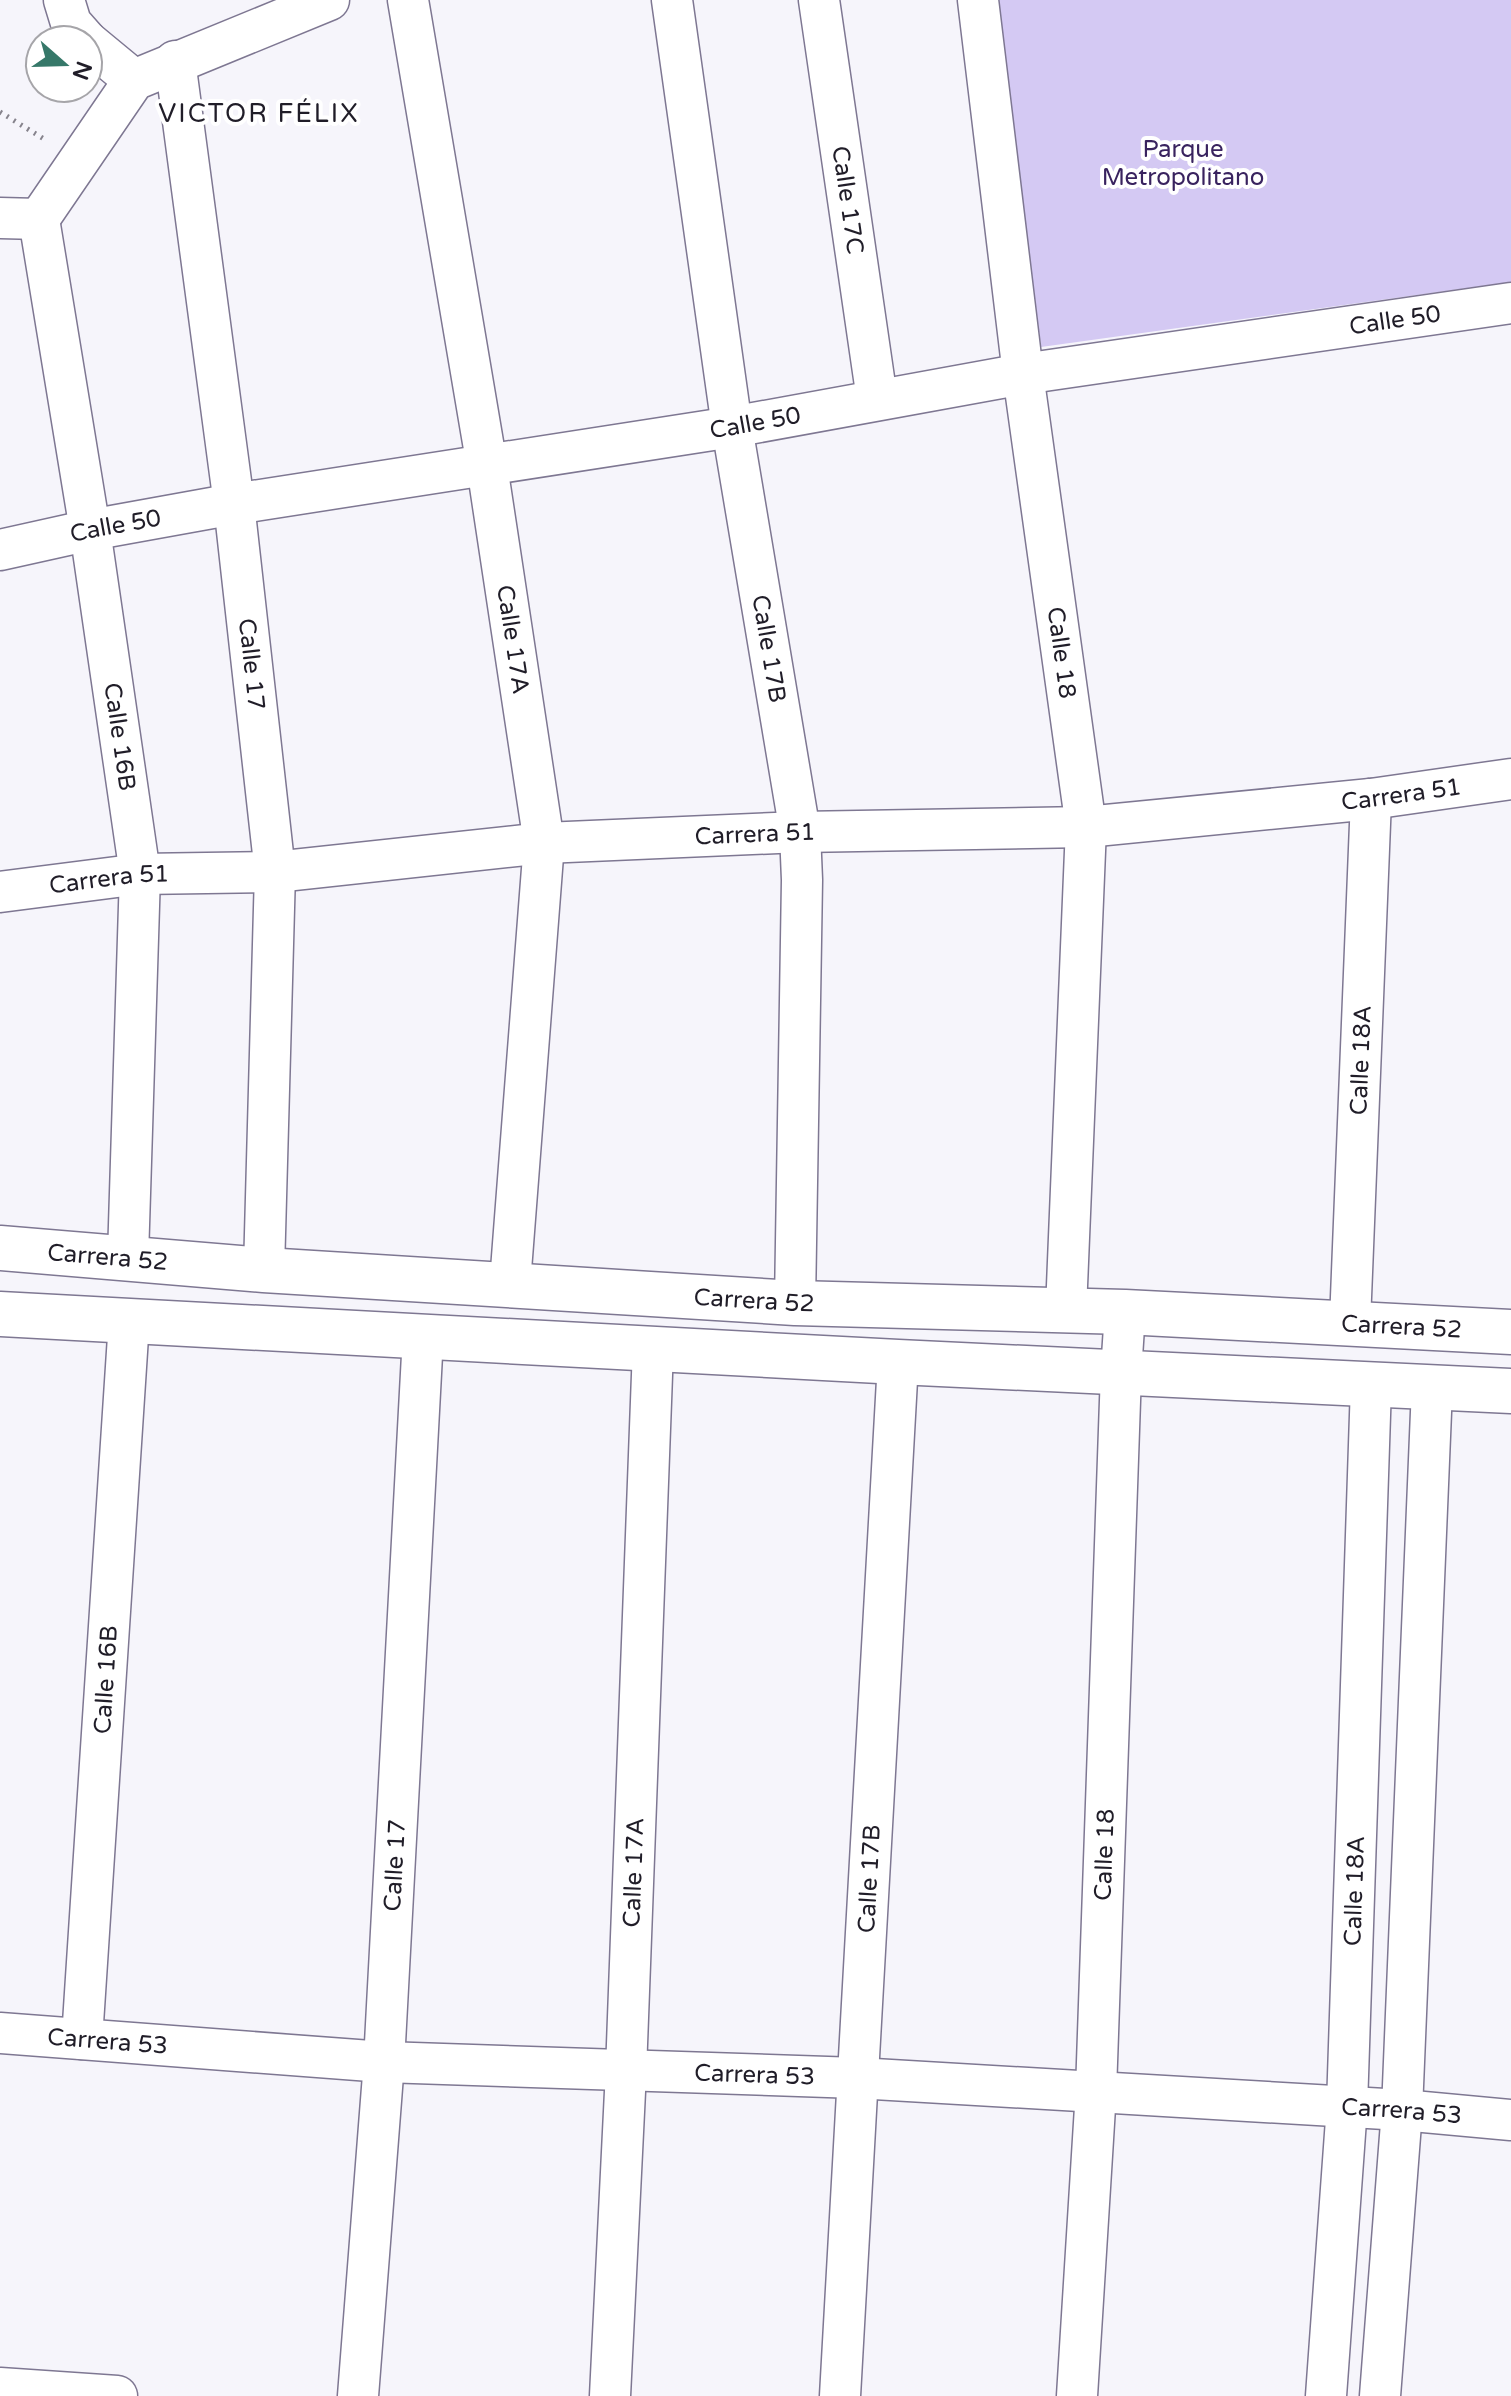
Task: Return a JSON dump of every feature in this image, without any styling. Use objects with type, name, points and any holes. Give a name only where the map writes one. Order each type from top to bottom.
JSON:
[{"type":"main road","name":"Carrera 52","points":[[0,1248],[264,1270],[795,1303],[1125,1312],[1511,1332]]},
{"type":"main road","points":[[0,1314],[1511,1391]]},
{"type":"street","points":[[64,0],[72,24]]},
{"type":"street","name":"Calle 17A","points":[[408,0],[487,466],[544,843],[510,1283]]},
{"type":"street","name":"Calle 17B","points":[[672,0],[732,427],[800,832],[802,880],[795,1303]]},
{"type":"street","name":"Calle 17C","points":[[819,0],[877,399]]},
{"type":"street","name":"Calle 18","points":[[978,0],[1023,374],[1086,827],[1066,1310]]},
{"type":"street","points":[[0,218],[39,219],[134,80],[314,3]]},
{"type":"street","points":[[104,55],[134,80]]},
{"type":"street","name":"Calle 17","points":[[175,61],[234,504],[275,872],[264,1270]]},
{"type":"street","name":"Calle 16B","points":[[39,219],[90,530],[140,874],[128,1257]]},
{"type":"street","name":"Calle 50","points":[[0,550],[234,504],[732,427],[1023,374],[1511,303]]},
{"type":"street","name":"Carrera 51","points":[[0,892],[140,874],[275,872],[544,843],[800,832],[1086,827],[1371,799],[1511,779]]},
{"type":"street","name":"Calle 18A","points":[[1350,1322],[1371,799]]},
{"type":"street","name":"Calle 18","points":[[1077,2396],[1096,2091],[1125,1312]]},
{"type":"street","name":"Calle 16B","points":[[82,2039],[129,1321]]},
{"type":"street","name":"Calle 17","points":[[358,2396],[384,2062],[423,1336]]},
{"type":"street","name":"Calle 17A","points":[[610,2396],[626,2071],[653,1348]]},
{"type":"street","name":"Calle 17B","points":[[840,2396],[898,1362]]},
{"type":"street","name":"Calle 18A","points":[[1326,2396],[1347,2106],[1371,1385]]},
{"type":"street","points":[[1380,2396],[1402,2110],[1432,1388]]},
{"type":"street","name":"Carrera 53","points":[[0,2033],[384,2062],[857,2078],[1347,2106],[1511,2120]]},
{"type":"street","points":[[0,2388],[117,2396]]},
{"type":"path","points":[[0,112],[78,161]]},
{"type":"green space","name":"Parque Metropolitano","points":[[998,0],[1511,0],[1511,282],[1041,347]]},
{"type":"district","name":"VICTOR FÉLIX","points":[[259,113]]}]
